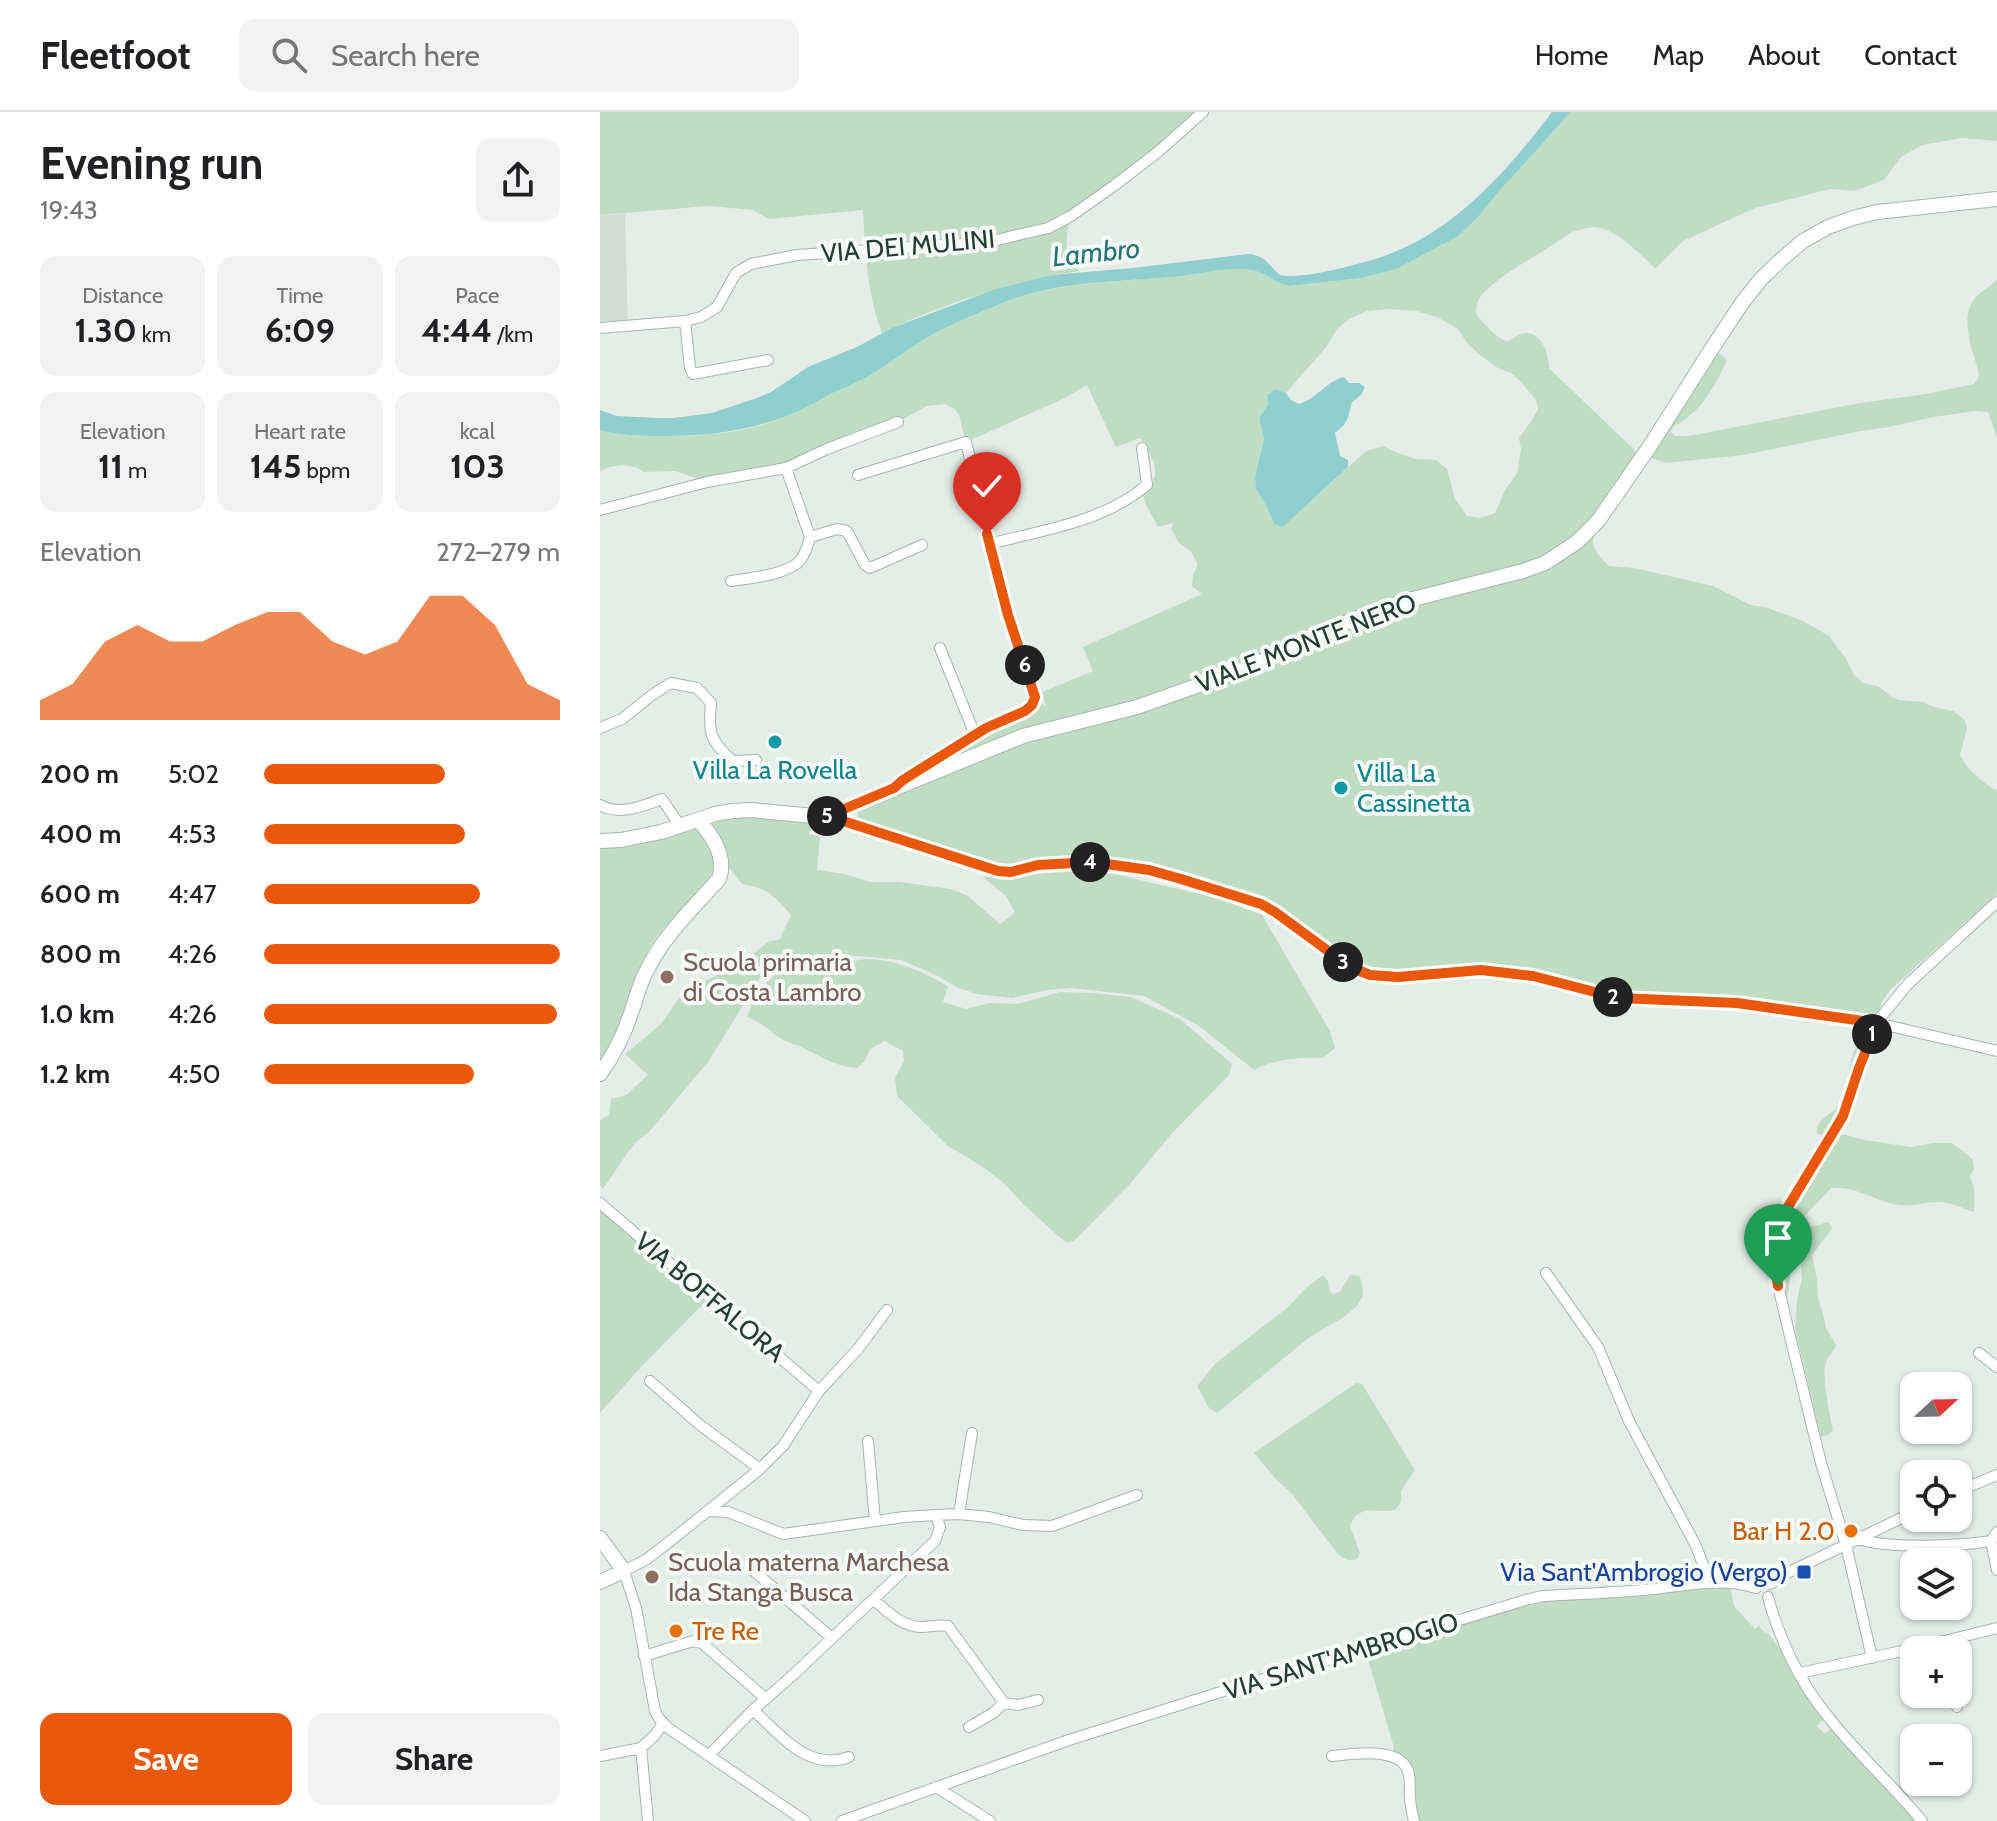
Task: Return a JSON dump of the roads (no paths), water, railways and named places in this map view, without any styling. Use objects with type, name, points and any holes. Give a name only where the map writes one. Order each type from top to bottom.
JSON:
[{"type":"street","name":"VIA DEI MULINI","points":[[600,328],[701,317],[717,307],[736,273],[751,264],[797,255],[988,242],[1048,228],[1115,185],[1203,112]]},
{"type":"street","name":"VIALE MONTE NERO","points":[[825,817],[1023,736],[1137,707],[1257,664],[1319,633],[1376,611],[1545,563],[1577,542],[1598,521],[1742,303],[1761,279],[1803,241],[1828,227],[1877,212],[1997,199]]},
{"type":"street","points":[[685,321],[693,374],[768,360]]},
{"type":"street","points":[[600,510],[707,482],[786,468],[898,422]]},
{"type":"street","points":[[858,475],[966,442],[989,544],[1035,697],[1025,711],[975,735],[894,788]]},
{"type":"street","points":[[989,544],[1090,518],[1130,499],[1147,485],[1142,448]]},
{"type":"street","points":[[731,581],[780,571],[797,564],[807,549],[810,537],[786,468]]},
{"type":"street","points":[[810,537],[837,529],[847,531],[865,565],[870,568],[922,545]]},
{"type":"street","points":[[940,648],[975,735]]},
{"type":"street","points":[[600,728],[622,719],[671,683],[697,688],[711,703],[708,725],[718,748],[733,761],[756,760]]},
{"type":"street","points":[[600,805],[608,810],[636,808],[662,799],[680,826]]},
{"type":"street","points":[[600,841],[621,840],[733,811],[825,817],[998,871],[1092,862],[1149,870],[1181,879],[1261,904],[1350,967],[1370,975],[1398,977],[1481,970],[1533,976],[1618,998],[1737,1003],[1877,1023],[1997,1051]]},
{"type":"street","points":[[600,1074],[617,1046],[646,972],[663,942],[719,879],[722,871],[719,853],[712,837],[698,820]]},
{"type":"street","points":[[1872,1658],[1846,1545],[1821,1463],[1774,1268],[1773,1248],[1783,1215],[1843,1116],[1877,1023],[1908,984],[1997,902]]},
{"type":"street","name":"VIA BOFFALORA","points":[[600,1203],[819,1391]]},
{"type":"street","points":[[1546,1273],[1598,1347],[1629,1421],[1696,1546],[1710,1583]]},
{"type":"street","points":[[600,1582],[647,1559],[760,1469],[783,1446],[819,1391],[858,1349],[887,1310]]},
{"type":"street","points":[[1979,1353],[1997,1367]]},
{"type":"street","points":[[650,1381],[700,1425],[760,1469]]},
{"type":"street","points":[[959,1514],[972,1433]]},
{"type":"street","points":[[868,1441],[875,1521]]},
{"type":"street","points":[[1972,1485],[1997,1475]]},
{"type":"street","points":[[709,1511],[728,1512],[783,1534],[875,1521],[959,1514],[1023,1525],[1052,1526],[1137,1495]]},
{"type":"street","points":[[709,1755],[753,1710],[935,1541],[940,1527],[936,1515]]},
{"type":"street","points":[[1770,1584],[1900,1519]]},
{"type":"street","points":[[1859,1539],[1927,1545],[1994,1537],[1997,1570]]},
{"type":"street","points":[[600,1538],[624,1571],[636,1608],[655,1711],[663,1723],[805,1821]]},
{"type":"street","points":[[755,1572],[832,1638]]},
{"type":"street","points":[[1768,1597],[1759,1596],[1756,1588],[1763,1581],[1770,1584]]},
{"type":"street","name":"VIA SANT'AMBROGIO","points":[[842,1821],[1128,1721],[1529,1599],[1710,1583],[1735,1583],[1756,1588]]},
{"type":"street","points":[[1768,1597],[1772,1592],[1770,1584]]},
{"type":"street","points":[[1768,1597],[1778,1628],[1800,1673],[1826,1715],[1922,1821]]},
{"type":"street","points":[[874,1600],[907,1625],[948,1626],[1004,1703],[1018,1705],[1038,1700]]},
{"type":"street","points":[[1972,1636],[1997,1628]]},
{"type":"street","points":[[644,1656],[693,1641],[702,1643],[766,1699]]},
{"type":"street","points":[[1800,1673],[1900,1653]]},
{"type":"street","points":[[969,1727],[1004,1703]]},
{"type":"street","points":[[753,1710],[795,1748],[818,1761],[838,1761],[849,1757]]},
{"type":"street","points":[[600,1756],[641,1748],[663,1723]]},
{"type":"street","points":[[641,1748],[648,1821]]},
{"type":"street","points":[[1332,1756],[1364,1753],[1385,1755],[1401,1761],[1408,1769],[1414,1821]]},
{"type":"street","points":[[936,1787],[990,1821]]},
{"type":"water","points":[[1552,112],[1570,112],[1478,217],[1457,237],[1396,269],[1362,278],[1289,286],[1256,271],[1232,269],[1046,290],[1005,302],[951,325],[867,377],[796,412],[765,423],[732,431],[683,436],[633,435],[600,430],[600,410],[617,416],[674,418],[712,413],[754,399],[771,392],[808,367],[857,347],[892,328],[993,290],[1043,277],[1248,254],[1263,259],[1280,275],[1294,276],[1382,257],[1412,244],[1458,214],[1499,176]]},
{"type":"water","points":[[1344,377],[1349,383],[1359,383],[1365,387],[1352,402],[1344,425],[1335,433],[1340,456],[1348,460],[1348,467],[1282,527],[1274,524],[1256,489],[1255,477],[1264,439],[1259,418],[1268,405],[1267,395],[1275,389],[1286,393],[1299,404]]},
{"type":"place","name":"Villa La Rovella","points":[[775,742]]},
{"type":"place","name":"Villa La Cassinetta","points":[[1341,788]]},
{"type":"place","name":"Scuola primaria di Costa Lambro","points":[[667,977]]},
{"type":"place","name":"Bar H 2.0","points":[[1851,1531]]},
{"type":"place","name":"Via Sant'Ambrogio (Vergo)","points":[[1804,1572]]},
{"type":"place","name":"Scuola materna Marchesa Ida Stanga Busca","points":[[652,1577]]},
{"type":"place","name":"Tre Re","points":[[676,1631]]},
{"type":"water label","name":"Lambro","points":[[1096,252]]}]
